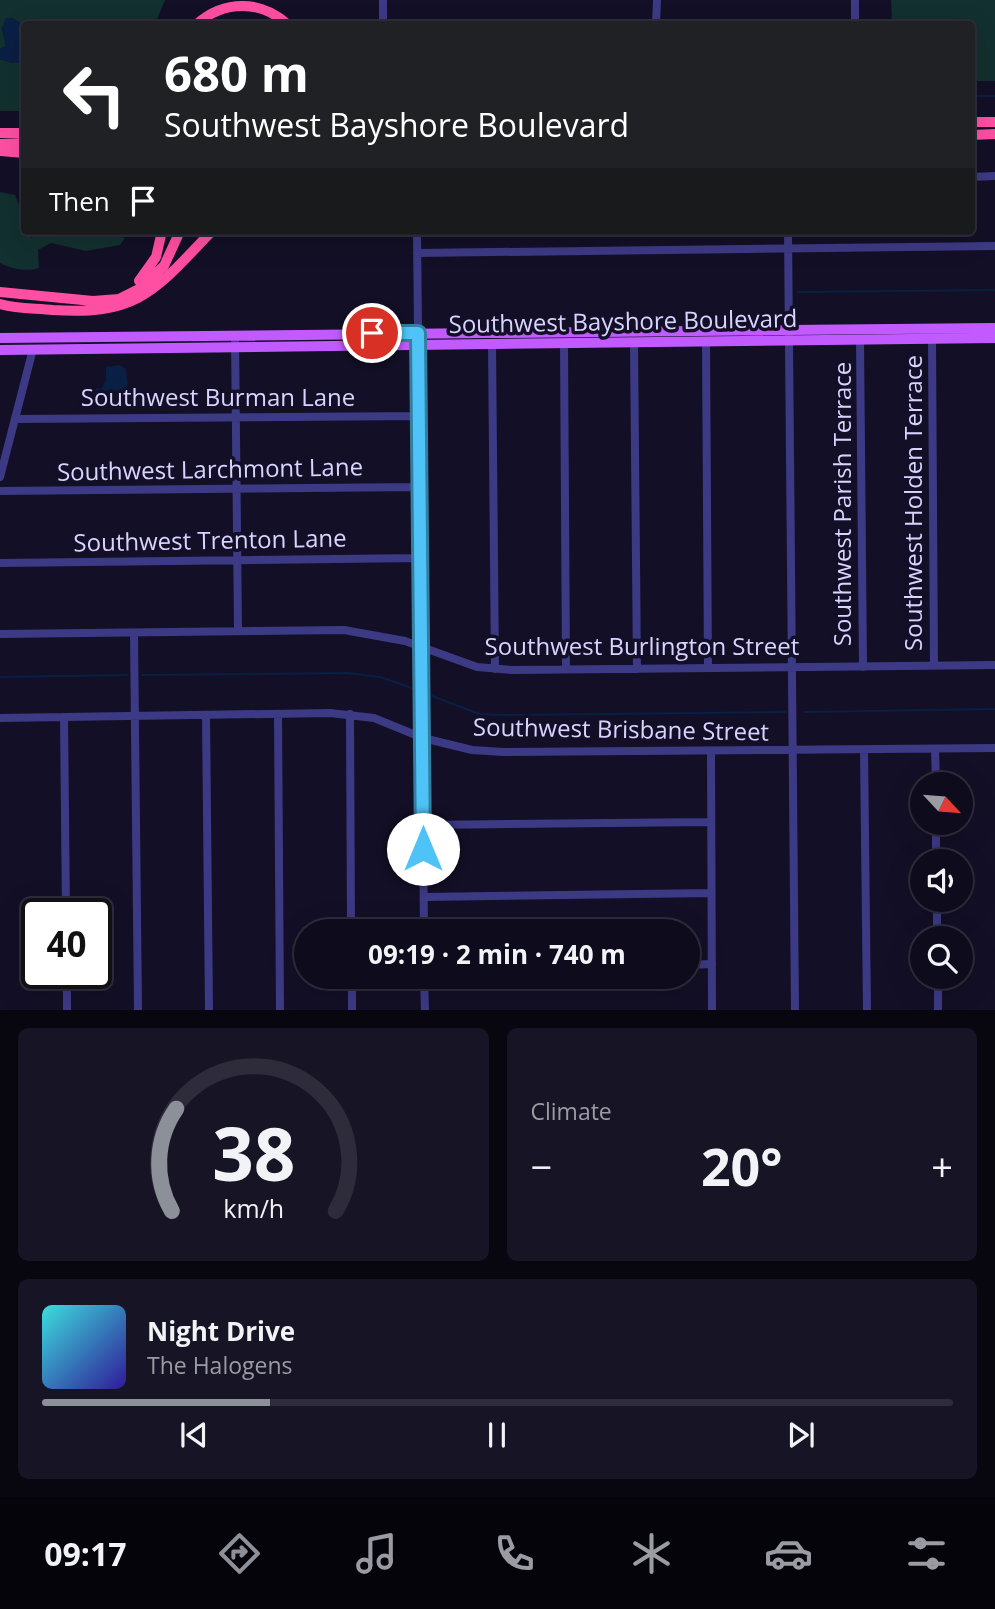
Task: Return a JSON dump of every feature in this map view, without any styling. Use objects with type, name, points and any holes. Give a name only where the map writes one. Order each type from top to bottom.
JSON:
[{"type":"highway","points":[[201,21],[212,12],[246,4],[276,13],[284,21]]},
{"type":"highway","points":[[209,21],[219,15],[245,9],[276,21]]},
{"type":"highway","points":[[975,122],[995,122]]},
{"type":"highway","points":[[0,134],[21,133]]},
{"type":"highway","points":[[975,135],[995,134]]},
{"type":"highway","points":[[0,144],[21,143]]},
{"type":"highway","points":[[0,151],[21,153]]},
{"type":"highway","points":[[108,300],[145,276],[156,257],[161,235]]},
{"type":"highway","points":[[0,292],[93,302],[128,295],[164,265],[178,235]]},
{"type":"highway","points":[[150,291],[177,255],[184,235]]},
{"type":"highway","points":[[0,304],[91,312],[114,309],[150,291],[208,235]]},
{"type":"main road","name":"Southwest Bayshore Boulevard","points":[[0,338],[84,337],[418,345],[706,342],[926,328],[992,328]]},
{"type":"main road","points":[[873,340],[878,336],[922,336],[926,328]]},
{"type":"main road","points":[[932,340],[944,331],[984,331],[992,328]]},
{"type":"main road","name":"Southwest Bayshore Boulevard","points":[[0,348],[33,349],[418,333],[615,331],[789,335],[860,340],[995,338]]},
{"type":"main road","points":[[564,343],[574,335],[609,336],[615,331]]},
{"type":"main road","points":[[506,344],[510,340],[541,340],[547,332]]},
{"type":"main road","points":[[0,348],[22,345],[28,337]]},
{"type":"main road","points":[[33,349],[42,341],[78,340],[84,337]]},
{"type":"street","points":[[383,0],[383,21]]},
{"type":"street","points":[[656,21],[657,0]]},
{"type":"street","points":[[855,0],[855,21]]},
{"type":"street","points":[[975,177],[995,176]]},
{"type":"street","points":[[417,235],[424,919]]},
{"type":"street","points":[[788,235],[795,1010]]},
{"type":"street","points":[[417,253],[995,246]]},
{"type":"street","name":"Southwest Parish Terrace","points":[[860,340],[863,667]]},
{"type":"street","name":"Southwest Holden Terrace","points":[[932,340],[934,666]]},
{"type":"street","points":[[235,341],[237,631]]},
{"type":"street","points":[[634,342],[637,669]]},
{"type":"street","points":[[706,342],[708,668]]},
{"type":"street","points":[[564,343],[566,669]]},
{"type":"street","points":[[492,344],[495,669]]},
{"type":"street","points":[[0,477],[33,349]]},
{"type":"street","name":"Southwest Burman Lane","points":[[17,419],[419,416]]},
{"type":"street","name":"Southwest Larchmont Lane","points":[[0,491],[419,487]]},
{"type":"street","name":"Southwest Trenton Lane","points":[[0,563],[420,558]]},
{"type":"street","name":"Southwest Burlington Street","points":[[0,634],[344,630],[383,635],[477,667],[495,669],[995,665]]},
{"type":"street","points":[[134,633],[138,1010]]},
{"type":"street","points":[[278,714],[280,1010]]},
{"type":"street","points":[[350,714],[351,919]]},
{"type":"street","name":"Southwest Brisbane Street","points":[[0,718],[350,714],[395,725],[423,738],[472,750],[503,752],[995,748]]},
{"type":"street","points":[[206,715],[209,1010]]},
{"type":"street","points":[[64,717],[66,898]]},
{"type":"street","points":[[935,749],[936,772]]},
{"type":"street","points":[[864,750],[867,1010]]},
{"type":"street","points":[[711,751],[712,1010]]},
{"type":"street","points":[[423,825],[710,822]]},
{"type":"street","points":[[424,897],[711,893]]},
{"type":"street","points":[[700,964],[712,964]]},
{"type":"street","points":[[67,989],[67,1010]]},
{"type":"street","points":[[352,989],[352,1010]]},
{"type":"street","points":[[424,989],[425,1010]]},
{"type":"street","points":[[938,989],[938,1010]]},
{"type":"green space","points":[[0,0],[165,0],[156,21],[21,21],[21,24],[13,18],[2,28],[6,46],[0,49]]},
{"type":"green space","points":[[891,0],[995,0],[995,81],[975,81],[975,21],[892,21]]},
{"type":"green space","points":[[0,59],[21,63],[21,111],[0,111]]},
{"type":"green space","points":[[0,192],[15,195],[21,210],[21,235],[30,235],[31,238],[37,235],[113,235],[125,238],[120,245],[86,251],[51,243],[38,250],[39,268],[34,269],[24,270],[0,263]]},
{"type":"water","points":[[6,18],[13,18],[21,24],[21,63],[0,59],[0,49],[6,46],[2,28]]},
{"type":"water","points":[[120,365],[126,369],[128,388],[157,394],[155,398],[87,402],[79,397],[80,390],[102,388],[106,380],[106,367]]},
{"type":"waterway","points":[[975,96],[995,96]]},
{"type":"waterway","points":[[798,292],[995,290]]},
{"type":"waterway","points":[[142,675],[348,673],[380,677],[412,688]]},
{"type":"waterway","points":[[0,677],[127,675]]},
{"type":"waterway","points":[[432,696],[479,714],[501,715],[785,712]]},
{"type":"waterway","points":[[804,712],[995,709]]},
{"type":"route","points":[[372,333],[418,333],[423,849]]}]
